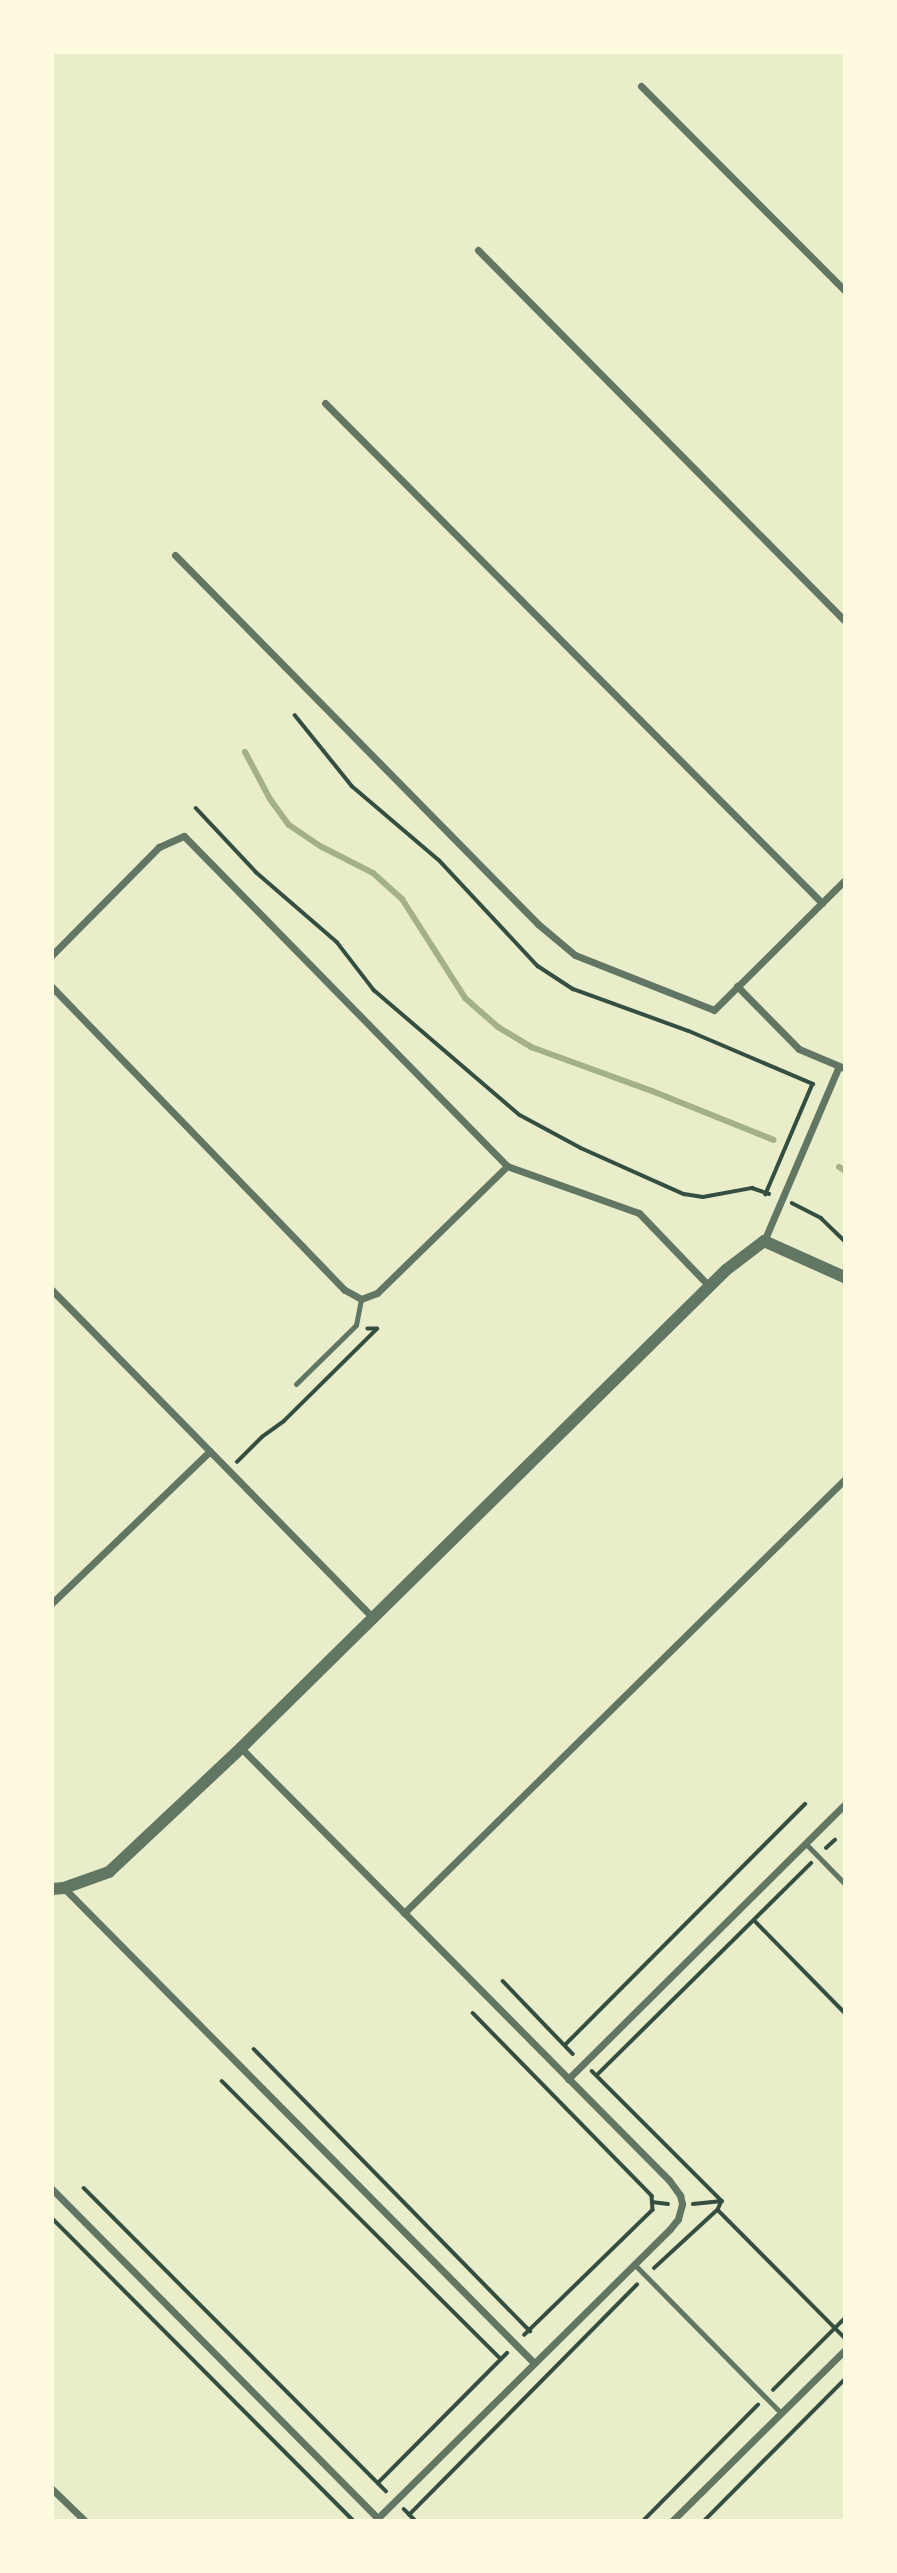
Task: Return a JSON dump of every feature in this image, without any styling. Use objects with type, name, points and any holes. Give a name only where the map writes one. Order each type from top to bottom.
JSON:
[{"type":"street","points":[[641,86],[845,290]]},
{"type":"street","points":[[478,250],[845,620]]},
{"type":"street","points":[[326,403],[822,904]]},
{"type":"street","points":[[175,555],[538,924],[575,955],[714,1010],[845,881]]},
{"type":"street","points":[[52,956],[159,847],[184,836],[507,1166],[639,1213],[709,1286]]},
{"type":"street","points":[[534,2363],[58,1888],[109,1872],[240,1748],[709,1286],[764,1241],[842,1067],[799,1049],[737,986]]},
{"type":"street","points":[[52,987],[345,1290],[361,1299],[377,1293],[507,1166]]},
{"type":"street","points":[[764,1241],[845,1277]]},
{"type":"street","points":[[52,1290],[373,1618]]},
{"type":"street","points":[[52,1603],[209,1451]]},
{"type":"street","points":[[404,1913],[845,1480]]},
{"type":"street","points":[[52,2189],[379,2519],[678,2219],[682,2207],[680,2195],[669,2180],[240,1748]]},
{"type":"street","points":[[568,2079],[845,1805]]},
{"type":"street","points":[[673,2521],[845,2351]]},
{"type":"street","points":[[52,2489],[84,2521]]},
{"type":"lane","points":[[296,1384],[352,1328],[361,1299]]},
{"type":"lane","points":[[805,1843],[845,1883]]},
{"type":"lane","points":[[634,2264],[781,2413]]},
{"type":"path","points":[[196,808],[256,872],[337,942],[374,990],[520,1115],[581,1148],[684,1194],[703,1197],[752,1188],[821,1218],[845,1240]]},
{"type":"path","points":[[228,1470],[262,1437],[284,1421],[377,1329],[352,1328]]},
{"type":"path","points":[[565,2045],[806,1804]]},
{"type":"path","points":[[597,2075],[835,1840]]},
{"type":"path","points":[[755,1920],[845,2012]]},
{"type":"path","points":[[409,2515],[646,2276],[718,2210],[722,2201],[503,1981]]},
{"type":"path","points":[[378,2483],[653,2210],[652,2196],[473,2013]]},
{"type":"path","points":[[254,2049],[530,2331]]},
{"type":"path","points":[[222,2081],[501,2360]]},
{"type":"path","points":[[83,2188],[415,2521]]},
{"type":"path","points":[[718,2210],[845,2337]]},
{"type":"path","points":[[52,2218],[353,2521]]},
{"type":"path","points":[[643,2521],[845,2319]]},
{"type":"path","points":[[705,2521],[845,2380]]},
{"type":"waterway","points":[[245,752],[270,799],[289,825],[322,847],[373,873],[402,899],[465,998],[498,1027],[531,1047],[652,1091],[774,1140]]},
{"type":"waterway","points":[[839,1167],[844,1170]]}]
